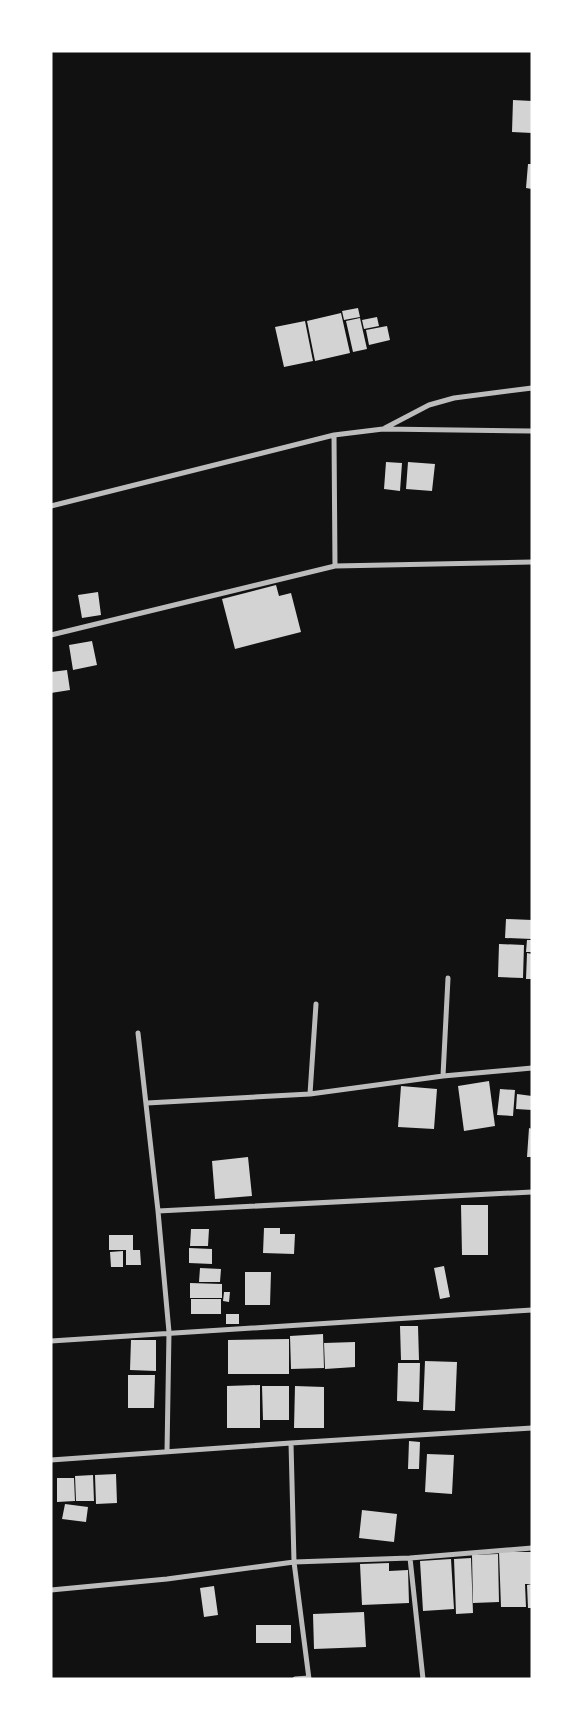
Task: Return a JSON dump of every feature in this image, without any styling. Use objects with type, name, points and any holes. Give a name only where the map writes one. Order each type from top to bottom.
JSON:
[{"type":"street","points":[[384,429],[429,405],[454,398],[532,388]]},
{"type":"street","points":[[51,506],[334,435],[384,429],[532,431]]},
{"type":"street","points":[[334,435],[335,566]]},
{"type":"street","points":[[51,635],[335,566],[532,562]]},
{"type":"street","points":[[443,1076],[448,978]]},
{"type":"street","points":[[310,1094],[316,1004]]},
{"type":"street","points":[[138,1034],[147,1103],[169,1332],[167,1452]]},
{"type":"street","points":[[147,1103],[310,1094],[443,1076],[532,1068]]},
{"type":"street","points":[[158,1211],[532,1192]]},
{"type":"street","points":[[51,1341],[532,1310]]},
{"type":"street","points":[[51,1460],[291,1442],[532,1428]]},
{"type":"street","points":[[291,1442],[294,1562],[309,1678],[295,1679]]},
{"type":"street","points":[[51,1590],[167,1580],[294,1562],[410,1558],[532,1548]]},
{"type":"street","points":[[410,1558],[423,1679]]},
{"type":"building","points":[[513,100],[532,101],[532,133],[512,132]]},
{"type":"building","points":[[528,164],[532,164],[532,189],[526,188]]},
{"type":"building","points":[[358,308],[360,317],[344,320],[342,311]]},
{"type":"building","points":[[341,313],[350,353],[315,361],[307,321]]},
{"type":"building","points":[[377,317],[379,326],[364,329],[362,320]]},
{"type":"building","points":[[360,318],[367,349],[353,352],[346,321]]},
{"type":"building","points":[[305,321],[313,361],[284,367],[275,327]]},
{"type":"building","points":[[387,326],[390,340],[369,345],[366,330]]},
{"type":"building","points":[[386,462],[402,463],[400,491],[384,489]]},
{"type":"building","points":[[408,462],[435,464],[432,491],[406,489]]},
{"type":"building","points":[[276,585],[279,596],[291,593],[301,632],[235,649],[222,599]]},
{"type":"building","points":[[98,592],[101,615],[82,618],[78,595]]},
{"type":"building","points":[[92,641],[97,665],[73,670],[69,645]]},
{"type":"building","points":[[67,670],[70,690],[51,693],[51,672]]},
{"type":"building","points":[[506,919],[532,920],[532,939],[505,938]]},
{"type":"building","points":[[527,940],[532,940],[532,952],[526,952]]},
{"type":"building","points":[[499,944],[524,945],[523,978],[498,977]]},
{"type":"building","points":[[527,953],[532,954],[532,979],[526,979]]},
{"type":"building","points":[[489,1081],[495,1126],[464,1131],[458,1086]]},
{"type":"building","points":[[401,1086],[437,1089],[434,1129],[398,1127]]},
{"type":"building","points":[[500,1089],[515,1090],[513,1116],[497,1115]]},
{"type":"building","points":[[517,1094],[532,1096],[532,1110],[516,1109]]},
{"type":"building","points":[[529,1128],[532,1129],[532,1157],[527,1157]]},
{"type":"building","points":[[248,1157],[252,1196],[215,1199],[212,1161]]},
{"type":"building","points":[[461,1205],[488,1205],[488,1255],[462,1255]]},
{"type":"building","points":[[264,1228],[280,1228],[280,1234],[295,1234],[294,1254],[263,1253]]},
{"type":"building","points":[[191,1229],[209,1229],[208,1246],[190,1246]]},
{"type":"building","points":[[109,1235],[133,1235],[133,1250],[140,1250],[141,1265],[126,1265],[126,1250],[109,1250]]},
{"type":"building","points":[[189,1248],[212,1249],[212,1264],[189,1263]]},
{"type":"building","points":[[123,1251],[123,1267],[111,1267],[110,1252]]},
{"type":"building","points":[[444,1266],[450,1297],[440,1299],[434,1268]]},
{"type":"building","points":[[200,1268],[221,1269],[220,1282],[199,1282]]},
{"type":"building","points":[[245,1272],[271,1272],[270,1305],[245,1305]]},
{"type":"building","points":[[190,1283],[222,1284],[222,1298],[190,1298]]},
{"type":"building","points":[[224,1292],[230,1292],[229,1302],[223,1301]]},
{"type":"building","points":[[191,1299],[221,1299],[221,1314],[191,1314]]},
{"type":"building","points":[[226,1314],[239,1314],[239,1324],[226,1324]]},
{"type":"building","points":[[400,1326],[418,1326],[419,1360],[401,1360]]},
{"type":"building","points":[[323,1334],[324,1368],[291,1369],[290,1336]]},
{"type":"building","points":[[289,1339],[289,1374],[228,1374],[228,1340]]},
{"type":"building","points":[[131,1340],[156,1340],[156,1371],[130,1370]]},
{"type":"building","points":[[355,1342],[355,1367],[325,1369],[324,1343]]},
{"type":"building","points":[[425,1361],[457,1362],[455,1411],[423,1410]]},
{"type":"building","points":[[398,1363],[420,1363],[419,1402],[397,1401]]},
{"type":"building","points":[[128,1375],[155,1375],[154,1408],[128,1408]]},
{"type":"building","points":[[260,1385],[260,1428],[227,1428],[227,1386]]},
{"type":"building","points":[[262,1386],[289,1386],[289,1420],[263,1420]]},
{"type":"building","points":[[295,1386],[324,1387],[324,1428],[294,1428]]},
{"type":"building","points":[[409,1441],[420,1442],[419,1469],[408,1469]]},
{"type":"building","points":[[427,1454],[454,1455],[452,1494],[425,1492]]},
{"type":"building","points":[[116,1474],[117,1503],[96,1504],[95,1475]]},
{"type":"building","points":[[93,1475],[94,1501],[76,1501],[75,1476]]},
{"type":"building","points":[[57,1478],[74,1478],[75,1501],[57,1502]]},
{"type":"building","points":[[65,1504],[88,1507],[86,1522],[62,1519]]},
{"type":"building","points":[[362,1510],[397,1514],[394,1542],[359,1538]]},
{"type":"building","points":[[499,1552],[532,1552],[532,1584],[525,1584],[526,1607],[501,1607]]},
{"type":"building","points":[[498,1554],[499,1602],[473,1603],[472,1555]]},
{"type":"building","points":[[471,1558],[473,1613],[456,1614],[454,1559]]},
{"type":"building","points":[[451,1559],[454,1609],[423,1611],[420,1561]]},
{"type":"building","points":[[389,1563],[389,1571],[408,1570],[409,1603],[362,1605],[360,1564]]},
{"type":"building","points":[[532,1584],[532,1608],[528,1608],[527,1585]]},
{"type":"building","points":[[214,1586],[218,1615],[204,1617],[200,1588]]},
{"type":"building","points":[[364,1612],[366,1647],[314,1649],[313,1614]]},
{"type":"building","points":[[256,1625],[291,1625],[291,1643],[256,1643]]}]
